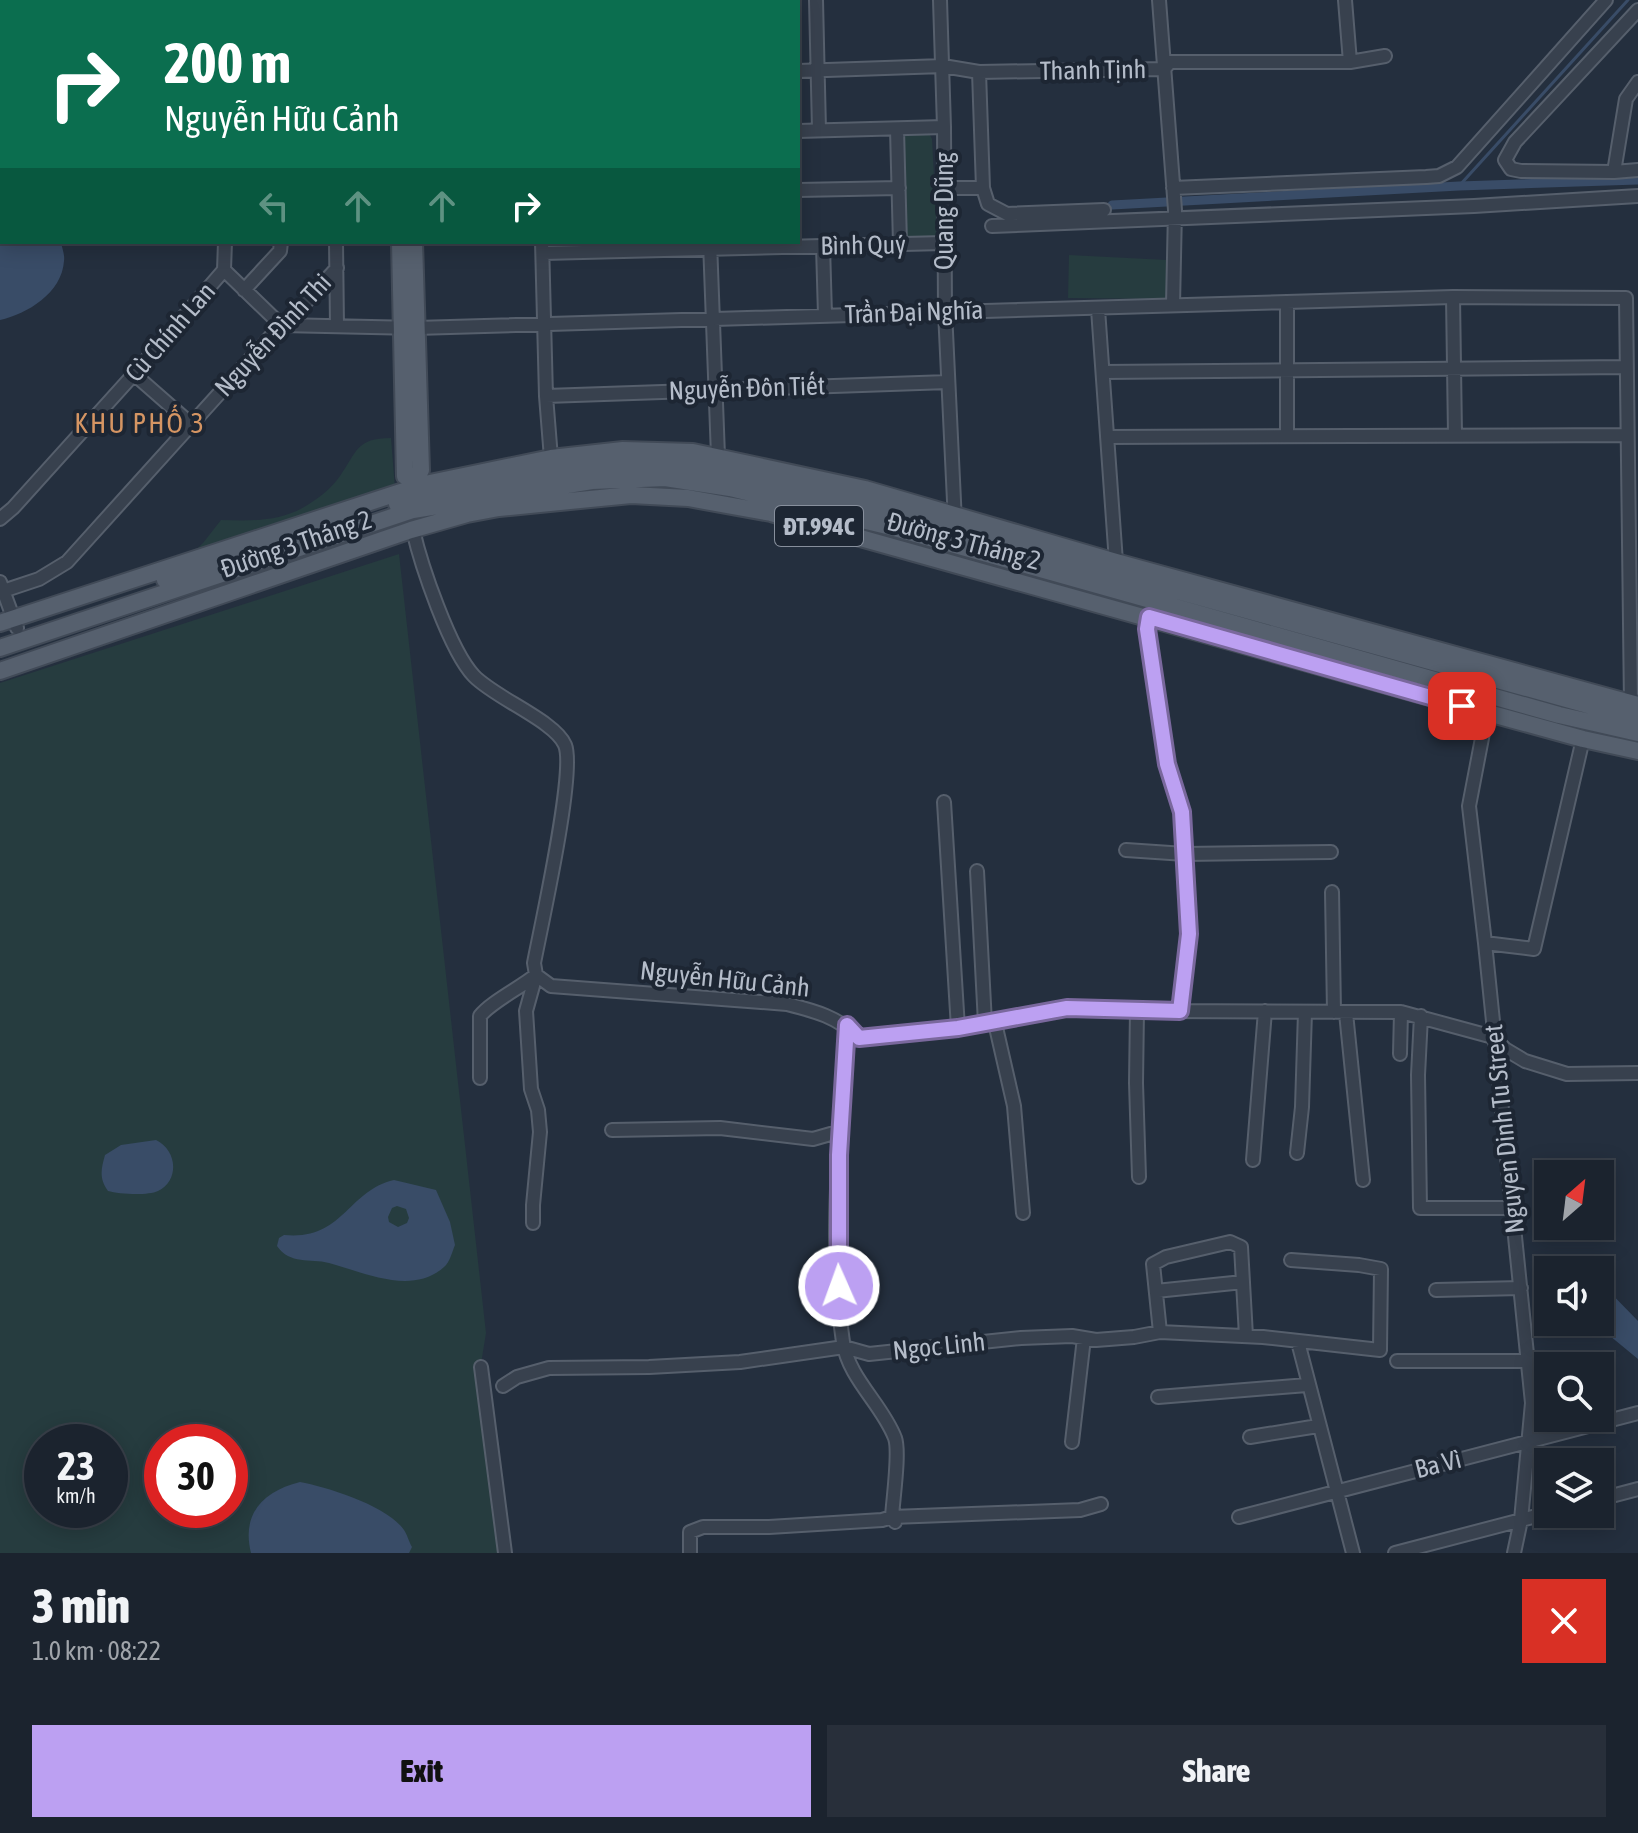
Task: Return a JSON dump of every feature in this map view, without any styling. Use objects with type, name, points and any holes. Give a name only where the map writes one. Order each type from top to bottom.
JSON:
[{"type":"main road","points":[[400,244],[409,328]]},
{"type":"main road","points":[[413,530],[415,494],[405,476],[414,244]]},
{"type":"main road","name":"Đường 3 Tháng 2","points":[[5,630],[415,494],[551,458],[623,450],[693,452],[718,456],[865,489],[955,523]]},
{"type":"main road","name":"Đường 3 Tháng 2","points":[[5,630],[415,494],[589,466],[662,464],[735,474],[955,523],[1636,709]]},
{"type":"main road","name":"Đường 3 Tháng 2","points":[[0,671],[504,501],[636,487],[771,513],[1638,733]]},
{"type":"main road","name":"Đường 3 Tháng 2","points":[[415,494],[504,501]]},
{"type":"main road","name":"Đường 3 Tháng 2","points":[[1119,600],[1149,617],[1583,739],[1638,751]]},
{"type":"street","points":[[816,0],[819,130]]},
{"type":"street","name":"Quang Dũng","points":[[940,0],[945,311],[955,523]]},
{"type":"street","points":[[1160,0],[1175,214],[1173,305]]},
{"type":"street","points":[[1345,0],[1350,62]]},
{"type":"street","points":[[1173,190],[1426,177],[1449,172],[1511,109],[1606,0]]},
{"type":"street","points":[[1638,10],[1515,142],[1505,160],[1511,169],[1521,171],[1638,170]]},
{"type":"street","name":"Thanh Tịnh","points":[[800,71],[943,66],[979,72],[1164,69],[1170,62],[1350,62],[1385,56]]},
{"type":"street","points":[[979,72],[983,188],[988,204],[1007,214],[1104,210]]},
{"type":"street","points":[[1614,172],[1626,99],[1638,82]]},
{"type":"street","points":[[800,131],[944,127]]},
{"type":"street","points":[[897,129],[900,244]]},
{"type":"street","points":[[800,190],[899,188]]},
{"type":"street","points":[[944,188],[983,188]]},
{"type":"street","points":[[992,226],[1175,214],[1474,206],[1638,196]]},
{"type":"street","name":"Bình Quý","points":[[542,248],[944,243]]},
{"type":"street","name":"Cù Chính Lan","points":[[0,519],[134,374],[224,270],[225,244]]},
{"type":"street","points":[[244,290],[280,251],[281,244]]},
{"type":"street","name":"Nguyễn Đình Thi","points":[[336,244],[337,326]]},
{"type":"street","points":[[710,246],[713,389],[718,456]]},
{"type":"street","points":[[823,246],[825,315]]},
{"type":"street","points":[[542,248],[551,458]]},
{"type":"street","name":"Nguyễn Đình Thi","points":[[1,588],[39,579],[67,562],[281,325],[337,268]]},
{"type":"street","points":[[224,270],[281,325]]},
{"type":"street","points":[[1453,297],[1455,435]]},
{"type":"street","name":"Trần Đại Nghĩa","points":[[281,325],[409,328],[1453,297],[1626,298],[1626,367]]},
{"type":"street","points":[[1287,303],[1287,436]]},
{"type":"street","points":[[1098,309],[1115,568]]},
{"type":"street","points":[[1103,372],[1626,367],[1636,709]]},
{"type":"street","points":[[134,374],[191,424]]},
{"type":"street","name":"Nguyễn Đôn Tiết","points":[[546,396],[948,382]]},
{"type":"street","points":[[1107,437],[1627,435]]},
{"type":"street","points":[[413,530],[435,598],[460,658],[474,676],[496,694],[556,732],[567,747],[566,793],[534,963],[536,975],[526,1011],[531,1089],[538,1110],[540,1132],[533,1223]]},
{"type":"street","points":[[1,588],[5,630]]},
{"type":"street","points":[[1149,617],[1147,629],[1167,764],[1182,812],[1189,934],[1180,1011]]},
{"type":"street","name":"Nguyen Dinh Tu Street","points":[[1487,712],[1469,806],[1532,1403],[1521,1520],[1514,1553]]},
{"type":"street","points":[[1485,943],[1534,949],[1583,739]]},
{"type":"street","points":[[944,802],[958,1028]]},
{"type":"street","points":[[1126,850],[1185,854],[1331,852]]},
{"type":"street","points":[[977,871],[990,1023],[1014,1106],[1023,1213]]},
{"type":"street","points":[[1332,892],[1340,1012],[1363,1180]]},
{"type":"street","points":[[480,1078],[480,1016],[487,1007],[511,995],[536,975]]},
{"type":"street","name":"Nguyễn Hữu Cảnh","points":[[536,975],[551,986],[570,990],[787,1004],[824,1013],[847,1025],[859,1038],[958,1028],[1067,1008],[1401,1012],[1493,1037],[1525,1061],[1567,1074],[1638,1073]]},
{"type":"street","points":[[1137,1010],[1139,1177]]},
{"type":"street","points":[[1253,1160],[1265,1011]]},
{"type":"street","points":[[1297,1153],[1305,1012]]},
{"type":"street","points":[[1400,1054],[1401,1012]]},
{"type":"street","points":[[1421,1016],[1418,1075],[1420,1208],[1512,1208]]},
{"type":"street","points":[[847,1025],[837,1263],[844,1347],[848,1363],[896,1441],[894,1519]]},
{"type":"street","points":[[612,1130],[720,1128],[813,1139],[841,1131]]},
{"type":"street","points":[[1160,1332],[1153,1264],[1166,1257],[1230,1242],[1241,1247],[1246,1336]]},
{"type":"street","name":"Ngọc Linh","points":[[503,1386],[517,1377],[549,1368],[740,1362],[844,1347],[869,1354],[1021,1338],[1134,1337],[1160,1332],[1246,1336],[1380,1350],[1381,1269],[1291,1260]]},
{"type":"street","points":[[1156,1291],[1243,1282]]},
{"type":"street","points":[[1436,1290],[1521,1288]]},
{"type":"street","points":[[1072,1442],[1084,1338]]},
{"type":"street","points":[[1298,1342],[1334,1491],[1353,1553]]},
{"type":"street","points":[[1397,1361],[1529,1361]]},
{"type":"street","points":[[481,1367],[505,1553]]},
{"type":"street","points":[[1158,1397],[1307,1385]]},
{"type":"street","name":"Ba Vì","points":[[1239,1517],[1638,1413]]},
{"type":"street","points":[[1250,1437],[1318,1426]]},
{"type":"street","points":[[1614,1495],[1638,1489]]},
{"type":"street","points":[[690,1553],[690,1532],[703,1527],[784,1526],[1080,1510],[1101,1504]]},
{"type":"street","points":[[1395,1553],[1534,1517]]},
{"type":"green space","points":[[929,133],[932,139],[937,234],[933,240],[908,241],[903,235],[901,140],[905,134]]},
{"type":"green space","points":[[1069,255],[1167,260],[1167,299],[1068,298]]},
{"type":"green space","points":[[391,438],[395,488],[183,562],[221,520],[268,519],[301,509],[331,487],[354,453],[364,444]]},
{"type":"green space","points":[[399,554],[486,1333],[481,1364],[504,1553],[0,1553],[0,683]]},
{"type":"water","points":[[0,244],[61,244],[62,272],[50,292],[32,307],[0,320]]},
{"type":"water","points":[[156,1140],[172,1158],[173,1173],[165,1186],[147,1194],[108,1191],[102,1174],[105,1155],[121,1145]]},
{"type":"water","points":[[394,1180],[436,1190],[450,1222],[455,1245],[444,1267],[431,1276],[417,1280],[387,1279],[329,1263],[294,1258],[277,1246],[279,1238],[284,1235],[304,1235],[332,1223],[378,1186]],"holes":[[[392,1208],[406,1209],[407,1223],[398,1227],[389,1222]]]},
{"type":"water","points":[[1614,1296],[1638,1321],[1638,1359],[1610,1336],[1614,1336]]},
{"type":"water","points":[[300,1482],[341,1493],[385,1513],[405,1532],[412,1547],[409,1553],[251,1553],[249,1526],[258,1506],[276,1491]]},
{"type":"waterway","points":[[1459,186],[1628,0]]},
{"type":"waterway","points":[[1112,205],[1459,186],[1638,180]]},
{"type":"district","name":"KHU PHỐ 3","points":[[140,423]]},
{"type":"route","points":[[839,1286],[839,1155],[847,1025],[859,1038],[995,1023],[1067,1008],[1180,1011],[1189,934],[1182,812],[1167,764],[1147,629],[1149,617],[1462,706]]}]
